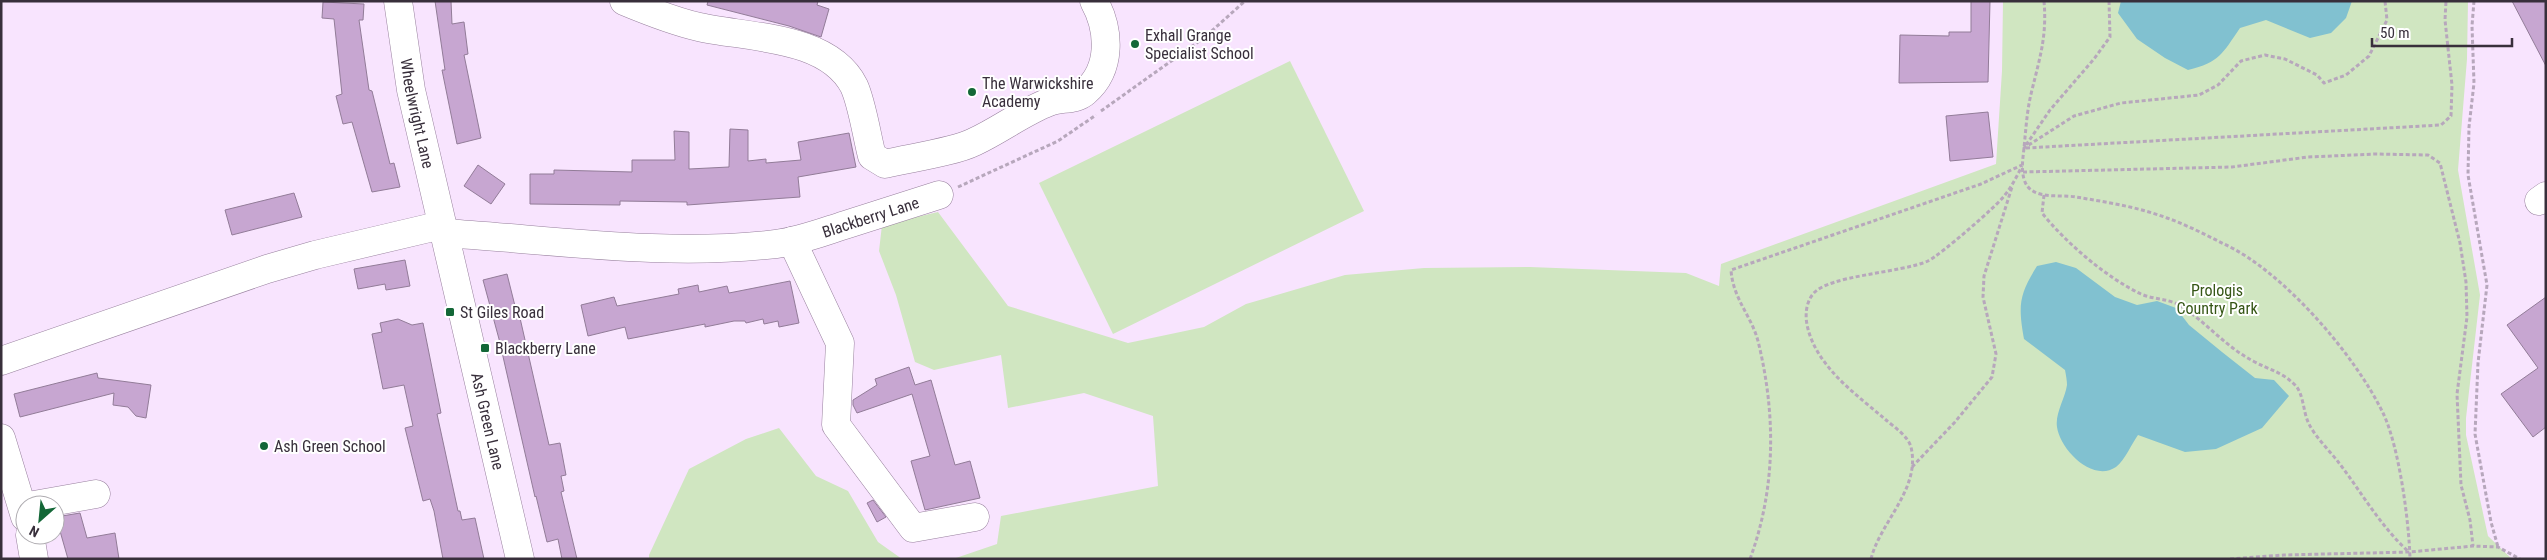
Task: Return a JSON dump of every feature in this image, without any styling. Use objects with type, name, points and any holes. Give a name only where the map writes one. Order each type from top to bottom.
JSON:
[{"type":"street","name":"Wheelwright Lane","points":[[398,1],[411,90],[443,229]]},
{"type":"street","points":[[624,1],[699,27],[784,41],[810,50],[830,61],[843,71],[854,87],[872,156],[885,164],[972,143],[1047,103],[1074,98],[1084,93],[1093,84],[1106,60],[1105,29],[1101,4]]},
{"type":"street","name":"Blackberry Lane","points":[[443,229],[549,242],[723,248],[792,241],[939,196]]},
{"type":"street","points":[[1,361],[267,269],[315,255],[443,229]]},
{"type":"street","name":"Ash Green Lane","points":[[443,229],[520,559]]},
{"type":"street","points":[[792,241],[840,342],[836,426],[913,528],[975,517]]},
{"type":"street","points":[[1,438],[17,495]]},
{"type":"street","points":[[65,501],[96,494]]},
{"type":"street","points":[[32,545],[34,559]]},
{"type":"path","points":[[2044,1],[2046,18],[2043,51],[2032,90],[2022,165],[2024,180],[2032,190],[2044,195],[2081,198],[2126,206],[2168,218],[2237,250],[2292,292],[2344,350],[2383,414],[2398,466],[2410,559]]},
{"type":"path","points":[[2024,148],[2050,110],[2094,59],[2110,37],[2109,1]]},
{"type":"path","points":[[2024,148],[2074,116],[2122,103],[2164,97],[2199,95],[2218,85],[2241,62],[2265,55],[2285,59],[2317,75],[2324,83],[2346,75],[2370,56],[2387,20],[2385,1]]},
{"type":"path","points":[[2024,148],[2441,125],[2450,116],[2452,85],[2445,20],[2446,1]]},
{"type":"path","points":[[2474,1],[2472,26],[2474,83],[2469,127],[2468,175],[2487,286],[2478,363],[2475,434],[2491,522],[2498,547]]},
{"type":"path","points":[[2023,172],[2232,167],[2308,157],[2376,154],[2428,155],[2440,163],[2460,243],[2466,282],[2466,317],[2458,394],[2461,485],[2470,520],[2473,546]]},
{"type":"path","points":[[1871,559],[1904,494],[1912,467],[1910,446],[1901,433],[1849,388],[1823,360],[1810,338],[1805,316],[1812,294],[1824,284],[1904,269],[1929,261],[2004,197],[2022,165]]},
{"type":"path","points":[[1750,559],[1769,488],[1772,436],[1757,339],[1732,285],[1731,270],[1981,184],[2022,165]]},
{"type":"path","points":[[1912,467],[1955,422],[1992,377],[1996,354],[1983,297],[1984,276],[2012,184]]},
{"type":"path","points":[[2044,195],[2042,213],[2054,228],[2108,273],[2146,296],[2166,298],[2186,309],[2234,349],[2253,362],[2279,372],[2297,387],[2309,425],[2358,487],[2394,538],[2410,552]]},
{"type":"path","points":[[2230,559],[2334,553],[2410,552],[2473,546],[2498,547],[2520,559]]},
{"type":"green space","name":"Prologis Country Park","points":[[2003,1],[2468,1],[2467,59],[2458,170],[2480,295],[2466,418],[2466,435],[2488,536],[2512,559],[953,559],[997,544],[1001,516],[1158,486],[1153,416],[1084,393],[1008,408],[1001,355],[934,370],[915,362],[896,295],[879,251],[882,225],[938,212],[1008,306],[1128,343],[1204,327],[1246,304],[1345,275],[1424,268],[1530,267],[1686,273],[1719,286],[1721,264],[1996,164],[2002,71]]},
{"type":"green space","points":[[1290,61],[1364,211],[1113,334],[1039,183]]},
{"type":"green space","points":[[779,428],[816,476],[848,491],[878,542],[902,559],[649,559],[649,555],[689,469],[746,439]]},
{"type":"water","points":[[2121,1],[2352,1],[2346,18],[2331,33],[2310,38],[2266,20],[2240,28],[2219,56],[2207,64],[2188,70],[2165,58],[2137,39],[2118,13]]},
{"type":"water","points":[[2056,262],[2076,268],[2115,297],[2137,305],[2157,301],[2176,308],[2189,325],[2255,378],[2274,380],[2289,396],[2262,428],[2216,449],[2185,452],[2138,435],[2116,467],[2107,471],[2097,471],[2088,467],[2071,454],[2059,436],[2057,416],[2067,385],[2065,370],[2024,339],[2022,327],[2021,309],[2023,293],[2031,276],[2037,266]]},
{"type":"building","points":[[435,1],[451,1],[452,24],[464,22],[468,54],[464,55],[481,138],[457,144],[442,70],[445,70]]},
{"type":"building","points":[[708,1],[818,1],[817,5],[829,9],[821,37],[789,26],[707,5]]},
{"type":"building","points":[[1971,1],[1990,1],[1988,82],[1899,83],[1900,35],[1949,36],[1949,32],[1971,32]]},
{"type":"building","points":[[2512,1],[2546,1],[2546,66]]},
{"type":"building","points":[[323,2],[364,4],[363,20],[359,20],[369,90],[372,91],[390,164],[394,163],[400,187],[372,192],[352,122],[343,124],[336,96],[342,94],[334,19],[322,18]]},
{"type":"building","points":[[1988,112],[1993,157],[1950,161],[1946,116]]},
{"type":"building","points":[[730,129],[748,130],[748,161],[766,159],[766,163],[801,160],[798,142],[849,133],[856,167],[798,177],[800,197],[687,205],[687,202],[620,201],[620,205],[530,204],[530,174],[554,174],[554,170],[632,172],[632,160],[675,160],[674,131],[689,132],[689,169],[729,167]]},
{"type":"building","points":[[478,165],[505,184],[491,204],[464,186]]},
{"type":"building","points":[[294,193],[302,217],[232,235],[225,210]]},
{"type":"building","points":[[405,260],[410,286],[386,290],[385,284],[358,289],[354,269]]},
{"type":"building","points":[[507,274],[518,318],[520,318],[549,445],[560,443],[566,475],[561,476],[564,491],[561,492],[577,559],[562,559],[558,539],[547,542],[535,497],[499,339],[483,280]]},
{"type":"building","points":[[790,281],[799,323],[779,327],[778,321],[764,324],[763,319],[746,323],[745,321],[734,321],[705,327],[705,324],[628,339],[625,327],[588,336],[581,305],[614,297],[617,306],[679,294],[678,289],[698,285],[699,292],[727,286],[729,293]]},
{"type":"building","points":[[2546,297],[2546,427],[2533,437],[2501,394],[2538,368],[2507,325]]},
{"type":"building","points":[[398,319],[412,325],[423,323],[441,413],[437,414],[458,511],[460,511],[462,520],[475,518],[484,559],[443,559],[434,511],[430,499],[423,501],[405,428],[413,426],[404,385],[383,389],[372,334],[382,332],[380,323]]},
{"type":"building","points":[[909,367],[915,385],[931,380],[955,465],[970,461],[980,498],[925,510],[911,461],[930,456],[912,394],[857,413],[853,400],[877,385],[875,379]]},
{"type":"building","points":[[97,373],[98,378],[151,385],[146,418],[136,416],[128,407],[113,405],[114,393],[20,417],[14,394]]},
{"type":"building","points":[[873,500],[886,517],[877,522],[867,503]]},
{"type":"building","points":[[80,513],[87,538],[115,533],[119,559],[68,559],[64,545],[65,516]]},
{"type":"place","name":"Exhall Grange Specialist School","points":[[1135,44]]},
{"type":"place","name":"The Warwickshire Academy","points":[[972,92]]},
{"type":"place","name":"St Giles Road","points":[[450,312]]},
{"type":"place","name":"Blackberry Lane","points":[[485,348]]},
{"type":"place","name":"Ash Green School","points":[[264,446]]}]
